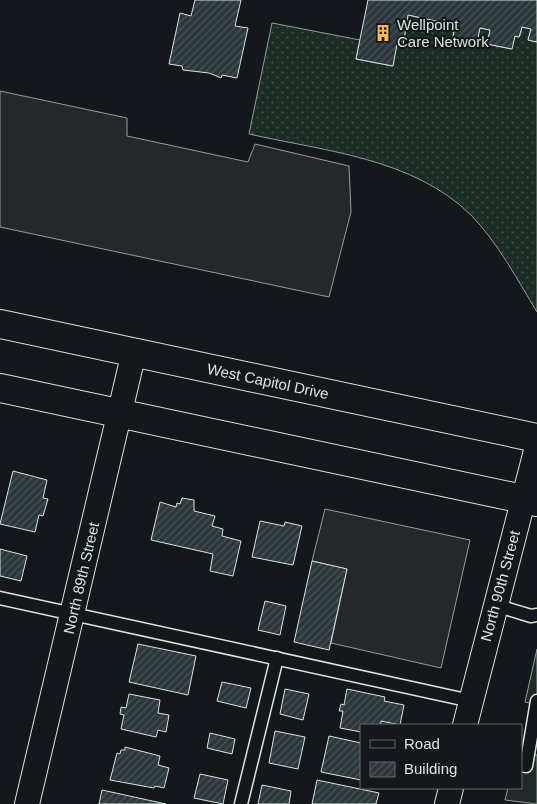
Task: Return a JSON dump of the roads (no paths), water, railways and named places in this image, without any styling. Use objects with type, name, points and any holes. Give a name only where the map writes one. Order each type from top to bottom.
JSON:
[{"type":"main road","name":"West Capitol Drive","points":[[0,324],[537,438]]},
{"type":"main road","points":[[0,388],[530,500]]},
{"type":"street","name":"North 89th Street","points":[[28,804],[118,413],[134,352]]},
{"type":"street","name":"North 90th Street","points":[[465,724],[495,606],[530,500],[537,447]]},
{"type":"street","points":[[447,804],[450,789]]},
{"type":"lane","points":[[0,598],[471,701]]},
{"type":"lane","points":[[495,606],[531,616],[537,615]]},
{"type":"lane","points":[[241,804],[277,658]]},
{"type":"lane","points":[[528,766],[537,701]]},
{"type":"place","name":"Wellpoint Care Network","points":[[383,33]]}]
